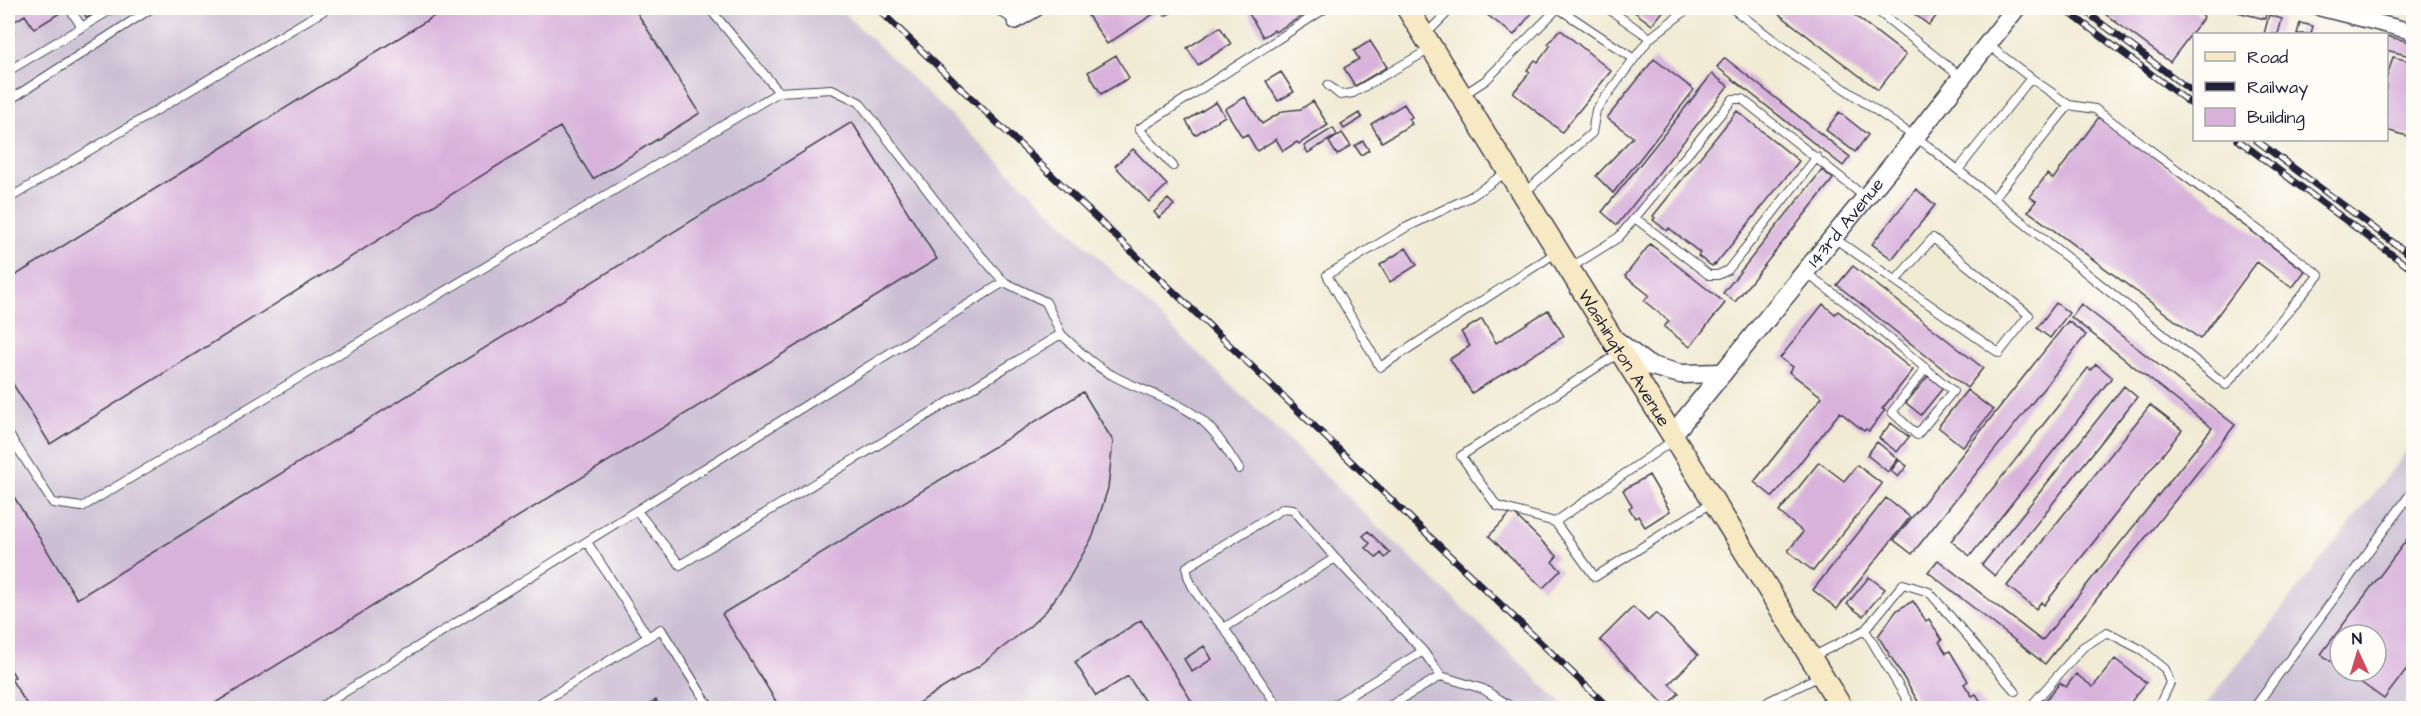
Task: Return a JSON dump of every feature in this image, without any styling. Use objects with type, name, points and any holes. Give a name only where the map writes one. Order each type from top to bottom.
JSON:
[{"type":"main road","name":"Washington Avenue","points":[[1407,8],[1842,708]]},
{"type":"street","points":[[1016,21],[1037,8]]},
{"type":"street","name":"143rd Avenue","points":[[1675,436],[2016,8]]},
{"type":"street","points":[[2320,8],[2414,32]]},
{"type":"street","points":[[1615,343],[1648,365],[1680,374],[1723,373]]},
{"type":"lane","points":[[69,8],[82,27]]},
{"type":"lane","points":[[8,71],[114,8]]},
{"type":"lane","points":[[8,101],[152,8]]},
{"type":"lane","points":[[8,199],[328,8]]},
{"type":"lane","points":[[709,8],[779,92]]},
{"type":"lane","points":[[994,8],[1016,21]]},
{"type":"lane","points":[[1173,166],[1139,129],[1326,8]]},
{"type":"lane","points":[[1329,85],[1340,95],[1353,93],[1429,41],[1452,8]]},
{"type":"lane","points":[[1463,95],[1486,80],[1558,8],[1634,59]]},
{"type":"lane","points":[[1607,8],[1650,38]]},
{"type":"lane","points":[[1523,194],[1592,134],[1596,110],[1650,38],[1689,8]]},
{"type":"lane","points":[[1732,8],[1772,39],[1915,137],[2226,385],[2319,275],[2095,109],[2069,105],[1987,44]]},
{"type":"lane","points":[[1874,8],[1961,77]]},
{"type":"lane","points":[[1958,170],[2031,78]]},
{"type":"lane","points":[[8,433],[53,503],[82,507],[779,92],[832,88],[859,102],[955,226],[1004,282],[1046,302],[1061,334],[1098,367],[1114,377],[1175,403],[1200,419],[1222,444],[1239,469]]},
{"type":"lane","points":[[1509,171],[1472,196],[1405,228],[1327,275],[1380,367],[1563,260],[1619,237],[1733,99],[1742,99],[1865,197]]},
{"type":"lane","points":[[1993,198],[2069,105]]},
{"type":"lane","points":[[1635,218],[1709,275],[1718,275],[1728,270],[1817,157]]},
{"type":"lane","points":[[1833,237],[1999,353],[2029,315],[1933,238],[1896,280]]},
{"type":"lane","points":[[1804,272],[1848,305],[1926,368],[1953,391],[1917,435],[1892,412],[1926,368]]},
{"type":"lane","points":[[319,708],[1004,282]]},
{"type":"lane","points":[[637,511],[680,565],[1061,334]]},
{"type":"lane","points":[[1615,343],[1461,456],[1497,506],[1555,522],[1595,577],[1714,501]]},
{"type":"lane","points":[[1555,522],[1675,436]]},
{"type":"lane","points":[[2254,708],[2414,489]]},
{"type":"lane","points":[[1279,708],[1186,575],[1187,567],[1284,508],[1293,509],[1335,558],[1423,651],[1441,676],[1483,689],[1513,708]]},
{"type":"lane","points":[[587,542],[648,638]]},
{"type":"lane","points":[[1224,628],[1335,558]]},
{"type":"lane","points":[[1761,708],[1865,630],[1903,584],[1929,592],[2015,692]]},
{"type":"lane","points":[[532,708],[661,629],[710,708]]},
{"type":"lane","points":[[1865,630],[1912,708]]},
{"type":"lane","points":[[2029,708],[2083,646],[2107,632],[2142,650],[2165,669],[2170,683],[2158,708]]},
{"type":"lane","points":[[1329,708],[1423,651]]},
{"type":"lane","points":[[1386,708],[1441,676]]},
{"type":"shaded area","points":[[8,8],[839,8],[1567,708],[8,708]]},
{"type":"shaded area","points":[[2413,444],[2413,708],[2203,708]]},
{"type":"building","points":[[8,8],[68,8],[34,29],[25,15],[10,24],[14,32],[8,36]]},
{"type":"building","points":[[80,8],[104,8],[87,18]]},
{"type":"building","points":[[447,8],[634,8],[700,113],[593,179],[560,127],[50,444],[8,376],[8,280]]},
{"type":"building","points":[[1090,8],[1159,8],[1160,10],[1107,44],[1085,11]]},
{"type":"building","points":[[1160,8],[1179,8],[1165,16]]},
{"type":"building","points":[[1316,8],[1263,37],[1246,9]]},
{"type":"building","points":[[1478,8],[1536,8],[1514,35]]},
{"type":"building","points":[[1629,8],[1666,8],[1652,25]]},
{"type":"building","points":[[1771,8],[1845,8],[1906,55],[1878,90]]},
{"type":"building","points":[[1906,8],[1943,8],[1929,25]]},
{"type":"building","points":[[2097,8],[2191,8],[2204,17],[2170,62]]},
{"type":"building","points":[[2238,8],[2268,8],[2265,19],[2237,12]]},
{"type":"building","points":[[2269,15],[2282,19],[2278,33],[2264,33]]},
{"type":"building","points":[[2300,23],[2313,26],[2311,33],[2297,33]]},
{"type":"building","points":[[1220,27],[1231,44],[1198,65],[1187,48]]},
{"type":"building","points":[[1558,31],[1562,31],[1611,71],[1562,132],[1513,93],[1530,72],[1527,70],[1535,60],[1538,62],[1551,45],[1548,44]]},
{"type":"building","points":[[2388,36],[2414,43],[2414,57],[2388,50]]},
{"type":"building","points":[[1370,41],[1387,67],[1355,86],[1344,68],[1359,59],[1354,51]]},
{"type":"building","points":[[1116,55],[1129,78],[1101,94],[1088,72]]},
{"type":"building","points":[[2393,57],[2414,62],[2414,128],[2411,137],[2388,131],[2388,73]]},
{"type":"building","points":[[1725,58],[1850,157],[1843,166],[1717,67]]},
{"type":"building","points":[[1654,59],[1694,90],[1613,193],[1596,176],[1633,137],[1607,118]]},
{"type":"building","points":[[1281,72],[1294,92],[1278,101],[1266,81]]},
{"type":"building","points":[[1712,74],[1728,86],[1617,225],[1602,212]]},
{"type":"building","points":[[1245,97],[1262,124],[1283,111],[1301,109],[1313,101],[1328,125],[1299,144],[1297,142],[1283,151],[1276,139],[1257,151],[1247,134],[1242,137],[1225,109]]},
{"type":"building","points":[[1216,102],[1225,116],[1195,135],[1186,121]]},
{"type":"building","points":[[1404,104],[1412,117],[1409,119],[1412,124],[1382,142],[1371,124]]},
{"type":"building","points":[[1737,111],[1799,161],[1712,266],[1669,228],[1667,231],[1653,220],[1655,218],[1653,216]]},
{"type":"building","points":[[1839,112],[1868,135],[1855,152],[1826,130]]},
{"type":"building","points":[[1359,113],[1362,118],[1344,129],[1341,124]]},
{"type":"building","points":[[2099,117],[2305,271],[2292,288],[2257,262],[2200,339],[2028,211],[2036,201],[2030,197],[2047,174],[2053,179]]},
{"type":"building","points":[[852,122],[937,259],[207,708],[29,708],[11,679],[15,677],[8,665],[8,487],[77,599]]},
{"type":"building","points":[[1333,128],[1337,135],[1308,153],[1304,146]]},
{"type":"building","points":[[1342,133],[1351,146],[1337,155],[1329,142]]},
{"type":"building","points":[[1363,141],[1369,150],[1361,155],[1355,146]]},
{"type":"building","points":[[1133,149],[1167,185],[1149,202],[1115,166]]},
{"type":"building","points":[[1822,170],[1833,179],[1735,302],[1723,293]]},
{"type":"building","points":[[1916,189],[1935,205],[1892,259],[1872,244]]},
{"type":"building","points":[[1168,199],[1174,205],[1159,218],[1154,212]]},
{"type":"building","points":[[1650,244],[1725,303],[1690,347],[1664,327],[1669,321],[1644,301],[1649,295],[1625,276]]},
{"type":"building","points":[[1406,248],[1417,265],[1390,282],[1380,265]]},
{"type":"building","points":[[1853,266],[1983,368],[1967,388],[1837,285]]},
{"type":"building","points":[[2056,303],[2069,313],[2050,338],[2037,328]]},
{"type":"building","points":[[1823,304],[1835,314],[1838,311],[1913,370],[1882,409],[1885,410],[1869,431],[1866,429],[1864,431],[1840,412],[1773,497],[1754,482],[1822,397],[1789,372],[1793,367],[1780,358]]},
{"type":"building","points":[[2081,304],[2235,425],[2045,664],[1928,572],[1938,560],[2042,641],[2212,428],[2071,317]]},
{"type":"building","points":[[1548,310],[1564,336],[1472,393],[1450,359],[1470,346],[1461,332],[1482,319],[1496,343]]},
{"type":"building","points":[[2068,321],[2086,335],[1912,554],[1894,540]]},
{"type":"building","points":[[2096,364],[2112,377],[1970,556],[1951,541],[2088,368],[2091,370]]},
{"type":"building","points":[[1928,376],[1943,388],[1921,415],[1906,403]]},
{"type":"building","points":[[2124,386],[2137,397],[1995,576],[1982,565]]},
{"type":"building","points":[[1967,390],[1993,410],[1963,447],[1938,427]]},
{"type":"building","points":[[1083,392],[1113,441],[1108,488],[1093,536],[1067,582],[1046,611],[979,666],[910,708],[780,708],[722,614]]},
{"type":"building","points":[[2150,405],[2182,430],[2044,605],[2041,602],[2036,609],[2007,586]]},
{"type":"building","points":[[1891,423],[1909,437],[1897,452],[1879,438]]},
{"type":"building","points":[[1877,442],[1898,459],[1888,472],[1867,455]]},
{"type":"building","points":[[1899,460],[1907,466],[1898,477],[1891,471]]},
{"type":"building","points":[[1819,462],[1844,481],[1857,465],[1882,484],[1813,571],[1788,551],[1803,532],[1779,512]]},
{"type":"building","points":[[1649,475],[1670,511],[1645,527],[1638,516],[1635,518],[1629,508],[1632,506],[1623,490]]},
{"type":"building","points":[[1886,498],[1910,517],[1837,609],[1813,590]]},
{"type":"building","points":[[1512,512],[1557,556],[1552,562],[1561,570],[1543,588],[1489,536]]},
{"type":"building","points":[[2414,530],[2414,665],[2411,663],[2384,699],[2362,683],[2388,683],[2388,623],[2344,623]]},
{"type":"building","points":[[1368,531],[1390,553],[1385,558],[1381,553],[1377,558],[1366,548],[1370,543],[1363,536]]},
{"type":"building","points":[[1869,577],[1885,589],[1863,616],[1847,604]]},
{"type":"building","points":[[1913,601],[1926,621],[1929,619],[1942,640],[1939,642],[1946,653],[1950,651],[1968,681],[1964,684],[1972,696],[1976,694],[1985,708],[1922,708],[1878,636],[1897,610]]},
{"type":"building","points":[[1633,607],[1648,621],[1656,613],[1698,655],[1669,684],[1679,693],[1666,706],[1600,640]]},
{"type":"building","points":[[1141,620],[1196,708],[1149,708],[1128,676],[1096,696],[1075,662]]},
{"type":"building","points":[[2328,645],[2328,659],[2321,654]]},
{"type":"building","points":[[1204,646],[1212,659],[1192,672],[1184,659]]},
{"type":"building","points":[[2115,659],[2146,683],[2126,708],[2039,708],[2060,683],[2066,687],[2076,674],[2093,687]]},
{"type":"building","points":[[656,700],[661,708],[643,708]]},
{"type":"railway","points":[[877,8],[1609,708]]},
{"type":"railway","points":[[2063,8],[2193,105]]},
{"type":"railway","points":[[2081,8],[2193,92]]},
{"type":"railway","points":[[2239,141],[2414,271]]},
{"type":"railway","points":[[2257,141],[2414,258]]}]
